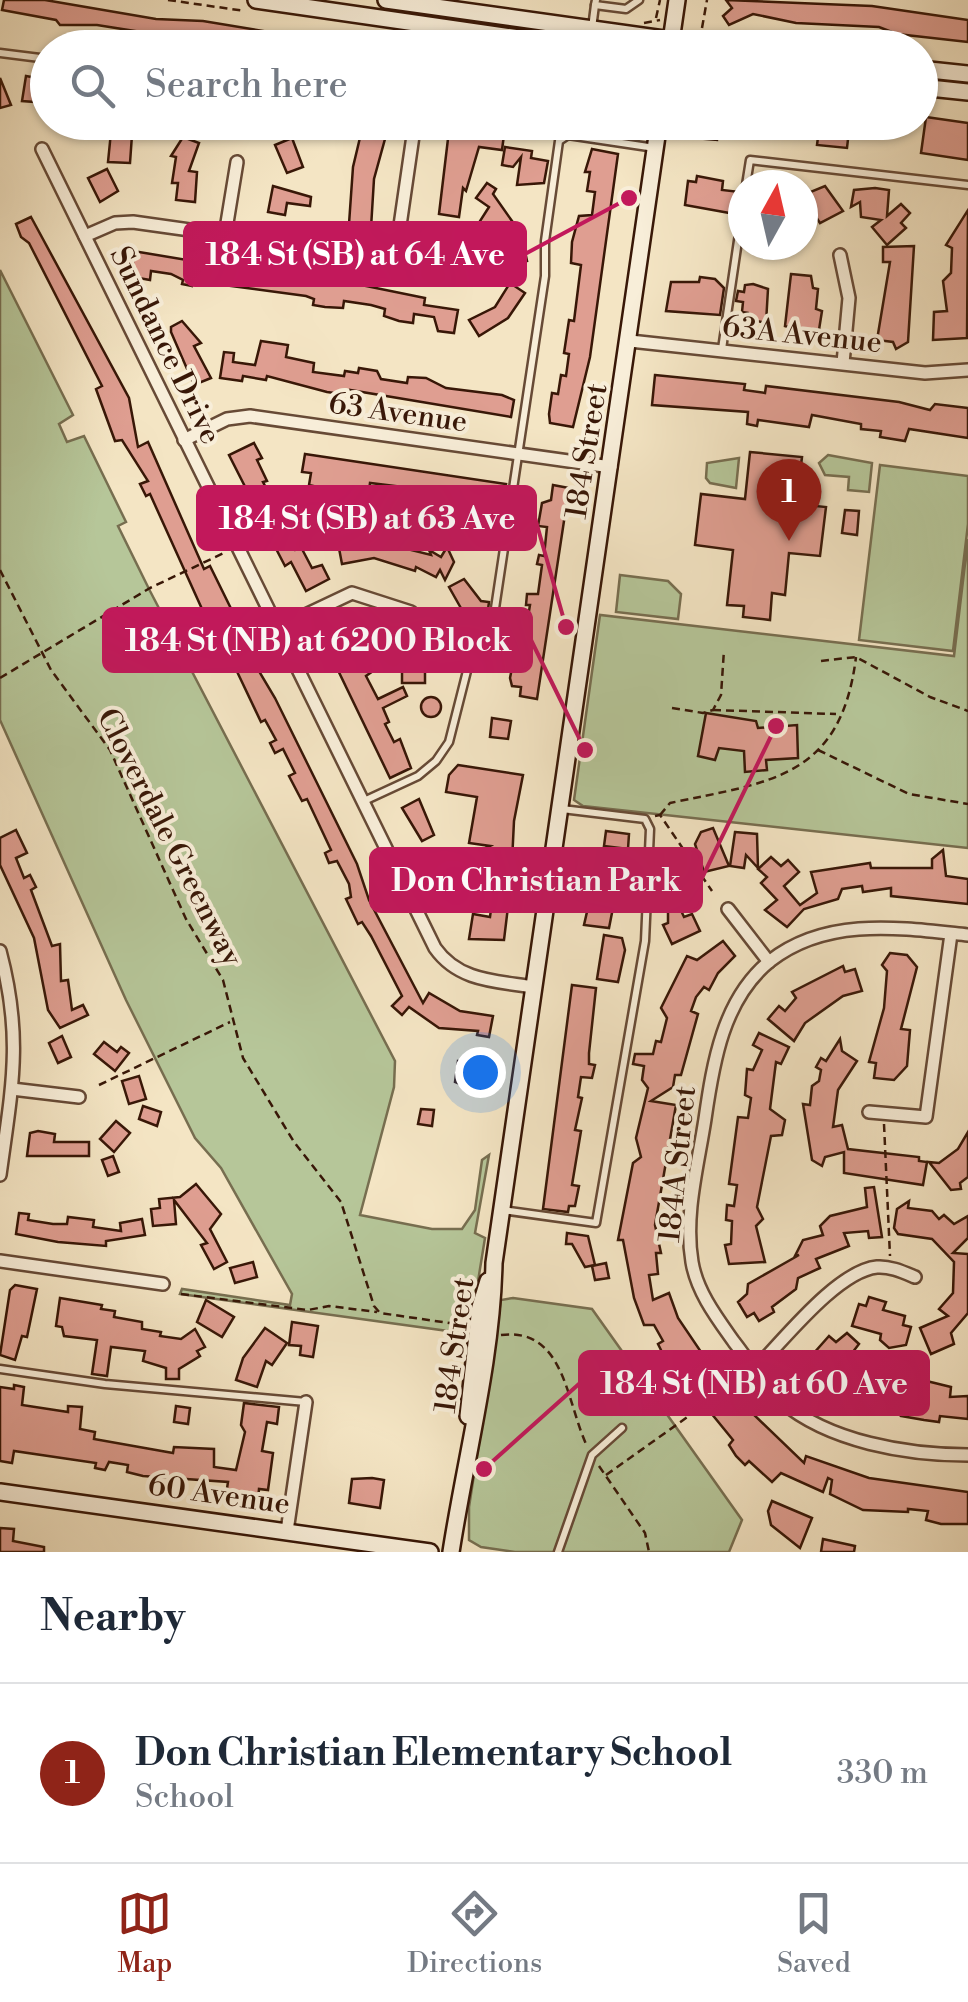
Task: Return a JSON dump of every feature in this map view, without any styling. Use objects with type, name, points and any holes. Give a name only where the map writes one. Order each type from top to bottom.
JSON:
[{"type":"main road","points":[[256,0],[467,30]]},
{"type":"main road","points":[[386,0],[478,8],[597,30]]},
{"type":"main road","points":[[672,30],[677,0]]},
{"type":"main road","points":[[938,71],[968,74]]},
{"type":"main road","points":[[938,89],[968,92]]},
{"type":"main road","name":"184 Street","points":[[450,1552],[493,1311],[494,1262],[657,140]]},
{"type":"main road","name":"60 Avenue","points":[[0,1492],[430,1552]]},
{"type":"street","points":[[429,30],[430,25]]},
{"type":"street","points":[[395,260],[412,140]]},
{"type":"street","name":"Sundance Drive","points":[[42,149],[441,956],[470,977],[534,987]]},
{"type":"street","points":[[225,235],[237,162]]},
{"type":"street","points":[[85,236],[124,222],[460,268]]},
{"type":"street","points":[[840,254],[849,298],[843,363]]},
{"type":"street","name":"63A Avenue","points":[[630,341],[925,373],[968,370]]},
{"type":"street","name":"63 Avenue","points":[[184,440],[226,418],[250,416],[610,467]]},
{"type":"street","points":[[278,628],[352,593],[411,612]]},
{"type":"street","points":[[728,909],[769,962],[816,938],[859,928],[968,936]]},
{"type":"street","points":[[869,1112],[926,1117],[951,934]]},
{"type":"street","points":[[0,950],[15,1007],[12,1090],[0,1175]]},
{"type":"street","name":"184A Street","points":[[769,962],[734,1006],[716,1053],[690,1219],[692,1264],[710,1310],[750,1373],[779,1399],[826,1428],[878,1444],[968,1455]]},
{"type":"street","points":[[12,1090],[79,1097]]},
{"type":"street","points":[[0,1261],[163,1284]]},
{"type":"street","points":[[750,1373],[846,1280],[876,1267],[915,1277]]},
{"type":"street","points":[[287,1531],[306,1402]]},
{"type":"lane","points":[[592,29],[595,2],[626,10],[639,0]]},
{"type":"lane","points":[[0,53],[30,57]]},
{"type":"lane","points":[[363,802],[418,776],[449,742],[468,667],[491,635],[561,140]]},
{"type":"lane","points":[[602,140],[656,148]]},
{"type":"lane","points":[[748,170],[750,160],[968,185]]},
{"type":"lane","points":[[722,350],[735,260]]},
{"type":"lane","points":[[502,1210],[596,1223],[645,941],[650,830],[645,819],[561,808]]},
{"type":"lane","points":[[0,1370],[105,1384],[306,1402]]},
{"type":"lane","points":[[558,1552],[592,1455],[622,1428]]},
{"type":"path","points":[[655,20],[660,0]]},
{"type":"path","points":[[702,30],[707,0]]},
{"type":"path","points":[[0,678],[150,588],[227,551]]},
{"type":"path","name":"Cloverdale Greenway","points":[[0,570],[40,652],[110,750],[179,904],[223,980],[243,1058],[294,1142],[342,1202],[371,1300],[380,1312]]},
{"type":"path","points":[[713,710],[721,694],[724,650]]},
{"type":"path","points":[[645,819],[660,815],[670,803],[772,782],[817,749],[839,713],[856,657]]},
{"type":"path","points":[[821,661],[856,657],[930,697],[968,712]]},
{"type":"path","points":[[672,708],[703,713],[839,713]]},
{"type":"path","points":[[817,749],[909,794],[968,804]]},
{"type":"path","points":[[660,815],[712,892]]},
{"type":"path","points":[[99,1085],[232,1022]]},
{"type":"path","points":[[884,1113],[890,1268]]},
{"type":"path","points":[[180,1294],[308,1310],[328,1306],[456,1324],[469,1321]]},
{"type":"path","points":[[495,1335],[528,1335],[549,1349],[592,1455],[645,1533],[650,1552]]},
{"type":"path","points":[[605,1476],[750,1373]]},
{"type":"green space","points":[[0,270],[73,415],[59,424],[67,442],[84,436],[126,522],[118,526],[150,591],[395,1061],[394,1087],[360,1215],[432,1229],[462,1229],[475,1210],[482,1160],[489,1155],[475,1233],[485,1238],[468,1343],[455,1332],[180,1294],[182,1289],[290,1305],[292,1294],[221,1168],[195,1138],[126,1000],[0,720]]},
{"type":"green space","points":[[828,455],[872,463],[869,492],[848,490],[849,477],[825,475],[819,463]]},
{"type":"green space","points":[[739,458],[736,488],[710,483],[706,478],[707,463]]},
{"type":"green space","points":[[880,465],[968,476],[968,524],[953,651],[859,640]]},
{"type":"green space","points":[[968,539],[968,848],[583,806],[574,800],[600,615],[954,656]]},
{"type":"green space","points":[[620,575],[668,581],[681,594],[678,619],[616,612]]},
{"type":"green space","points":[[513,1298],[592,1309],[742,1520],[729,1552],[515,1552],[481,1547],[469,1540],[469,1507],[501,1300]]},
{"type":"building","points":[[4,0],[45,0],[156,19],[203,21],[257,30],[128,30],[60,25],[56,20],[2,10]]},
{"type":"building","points":[[726,0],[872,6],[968,20],[968,42],[938,39],[938,30],[796,23],[753,14],[729,25],[723,16],[732,8]]},
{"type":"building","points":[[26,76],[30,77],[30,102],[22,101]]},
{"type":"building","points":[[0,78],[11,105],[0,108]]},
{"type":"building","points":[[938,119],[968,123],[968,160],[921,153],[923,140],[938,140]]},
{"type":"building","points":[[110,140],[132,140],[130,163],[108,162]]},
{"type":"building","points":[[181,140],[199,143],[189,171],[197,172],[195,202],[176,200],[178,183],[172,183],[176,157],[171,156]]},
{"type":"building","points":[[293,140],[303,167],[287,173],[275,145]]},
{"type":"building","points":[[359,140],[385,140],[374,179],[371,228],[349,224],[353,167]]},
{"type":"building","points":[[448,140],[503,140],[502,150],[479,147],[466,191],[463,188],[459,217],[439,214]]},
{"type":"building","points":[[818,140],[848,140],[847,148],[817,145]]},
{"type":"building","points":[[505,147],[532,151],[531,158],[548,161],[544,183],[517,185],[521,157],[513,167],[502,165]]},
{"type":"building","points":[[592,149],[618,154],[590,357],[573,427],[550,423],[549,414],[552,393],[558,394],[561,375],[566,376],[569,354],[564,353],[569,320],[574,321],[581,265],[571,263],[572,242],[579,216],[592,215],[595,192],[587,191],[590,172],[585,172]]},
{"type":"building","points":[[107,169],[118,191],[100,202],[88,178]]},
{"type":"building","points":[[697,176],[723,181],[722,190],[728,191],[728,213],[685,205],[688,181],[696,182]]},
{"type":"building","points":[[487,183],[496,189],[493,194],[512,221],[496,238],[480,221],[489,207],[476,198]]},
{"type":"building","points":[[273,186],[311,197],[310,206],[287,203],[285,215],[268,212]]},
{"type":"building","points":[[825,186],[843,211],[820,223],[818,220],[818,189]]},
{"type":"building","points":[[854,190],[889,190],[887,216],[901,204],[910,213],[901,223],[906,228],[887,245],[872,227],[881,220],[861,217],[860,202],[851,207]]},
{"type":"building","points":[[968,210],[967,338],[933,340],[934,312],[947,311],[943,281],[951,273],[952,248],[946,245]]},
{"type":"building","points":[[31,217],[129,398],[138,447],[148,442],[204,569],[210,566],[246,639],[239,642],[275,698],[357,864],[369,900],[423,1003],[429,993],[460,1011],[493,1016],[489,1037],[477,1035],[478,1031],[439,1028],[409,1007],[402,1015],[392,1006],[402,996],[371,936],[362,922],[358,924],[346,899],[351,897],[349,884],[337,861],[329,863],[325,853],[331,850],[307,799],[302,801],[289,776],[295,773],[283,749],[275,753],[270,743],[276,740],[265,720],[261,722],[232,661],[224,664],[220,660],[211,642],[220,638],[211,618],[207,620],[150,494],[146,496],[140,484],[148,481],[122,440],[115,441],[96,389],[102,386],[29,243],[21,237],[16,224]]},
{"type":"building","points":[[522,236],[527,261],[502,265],[498,240]]},
{"type":"building","points":[[914,246],[908,342],[896,349],[893,342],[877,340],[890,262],[883,262],[883,247]]},
{"type":"building","points":[[133,251],[337,285],[366,280],[366,286],[425,298],[424,305],[458,310],[454,333],[438,331],[434,317],[414,314],[413,323],[399,321],[384,316],[385,309],[371,305],[344,301],[343,308],[325,307],[313,305],[314,299],[306,296],[193,281],[192,286],[182,284],[183,280],[171,274],[151,271],[150,280],[133,277]]},
{"type":"building","points":[[791,274],[811,276],[813,288],[818,289],[816,309],[822,311],[818,336],[785,326]]},
{"type":"building","points":[[700,277],[715,279],[724,288],[720,315],[666,311],[671,282],[699,282]]},
{"type":"building","points":[[510,283],[525,293],[508,318],[479,336],[469,320],[495,307]]},
{"type":"building","points":[[745,285],[768,289],[766,323],[752,320],[742,312],[743,302],[736,301],[738,291],[744,292]]},
{"type":"building","points":[[182,321],[201,343],[194,346],[211,378],[194,385],[171,332],[171,327]]},
{"type":"building","points":[[261,341],[288,345],[286,357],[314,363],[313,372],[344,376],[345,371],[358,373],[359,368],[377,371],[381,379],[407,383],[408,377],[426,378],[446,388],[502,395],[514,400],[511,417],[350,390],[349,395],[327,392],[267,376],[266,380],[220,378],[224,352],[234,353],[233,362],[255,365]]},
{"type":"building","points":[[655,375],[745,384],[744,390],[765,393],[766,386],[899,402],[930,410],[935,404],[968,408],[968,438],[909,429],[905,441],[880,437],[881,431],[861,429],[861,424],[812,415],[809,427],[758,420],[757,426],[747,424],[748,412],[652,405]]},
{"type":"building","points":[[254,443],[262,458],[257,460],[267,481],[263,482],[273,501],[281,498],[293,524],[284,528],[295,550],[302,549],[312,568],[322,565],[329,579],[306,591],[291,562],[285,566],[272,541],[277,538],[269,519],[263,522],[229,455]]},
{"type":"building","points":[[750,452],[802,457],[796,504],[826,507],[820,556],[789,553],[785,595],[772,593],[770,620],[743,617],[744,606],[727,605],[733,550],[695,545],[701,494],[745,499]]},
{"type":"building","points":[[305,454],[506,484],[501,514],[474,511],[475,505],[459,503],[460,494],[370,483],[369,491],[353,488],[352,495],[309,485],[311,473],[302,472]]},
{"type":"building","points":[[553,485],[569,488],[537,699],[520,696],[521,687],[512,686],[510,678],[513,663],[520,664],[520,629],[526,629],[530,605],[526,605],[527,594],[538,594],[542,565],[537,564],[539,555],[544,556],[547,527],[538,526],[542,503],[551,500]]},
{"type":"building","points":[[845,510],[859,511],[857,535],[842,533]]},
{"type":"building","points":[[373,531],[375,541],[431,555],[429,550],[441,557],[447,547],[454,562],[445,580],[440,570],[436,577],[416,567],[415,571],[374,558],[342,564],[338,543]]},
{"type":"building","points":[[464,579],[481,601],[489,602],[487,617],[479,616],[459,650],[446,644],[462,610],[449,587]]},
{"type":"building","points":[[348,622],[361,662],[368,659],[373,671],[366,676],[378,699],[403,687],[407,696],[383,708],[389,722],[385,724],[394,742],[400,739],[411,768],[390,778],[321,635]]},
{"type":"building","points":[[402,657],[425,658],[425,683],[402,683]]},
{"type":"building","points":[[431,697],[441,707],[431,717],[421,707]]},
{"type":"building","points":[[706,713],[756,721],[758,728],[797,725],[798,758],[766,760],[767,770],[745,772],[744,751],[719,748],[715,760],[698,756]]},
{"type":"building","points":[[492,718],[511,721],[508,739],[490,737]]},
{"type":"building","points":[[458,765],[523,775],[514,821],[512,862],[469,856],[490,846],[469,843],[477,797],[446,792],[449,775]]},
{"type":"building","points":[[419,799],[434,835],[422,841],[402,808]]},
{"type":"building","points":[[713,828],[729,866],[704,872],[695,844],[701,832]]},
{"type":"building","points":[[16,830],[27,853],[16,858],[24,878],[30,875],[36,887],[31,890],[52,946],[60,944],[61,981],[68,980],[72,1010],[83,1005],[88,1015],[60,1028],[48,1010],[34,938],[0,865],[0,838]]},
{"type":"building","points":[[606,831],[629,834],[628,849],[604,846]]},
{"type":"building","points":[[735,832],[757,834],[758,868],[746,855],[744,868],[730,866]]},
{"type":"building","points":[[943,850],[946,876],[968,879],[968,904],[891,896],[891,888],[863,892],[862,886],[842,889],[838,899],[804,909],[787,927],[765,910],[777,900],[761,883],[767,877],[758,869],[771,857],[781,866],[788,860],[799,872],[784,886],[800,905],[817,893],[811,872],[870,863],[871,868],[932,868],[932,859]]},
{"type":"building","points":[[598,864],[621,867],[609,928],[584,925]]},
{"type":"building","points":[[495,880],[511,882],[504,940],[469,939],[473,914],[490,917]]},
{"type":"building","points":[[678,904],[684,917],[692,914],[700,931],[672,944],[663,925],[668,923],[668,908]]},
{"type":"building","points":[[604,935],[622,938],[625,950],[618,982],[597,979]]},
{"type":"building","points":[[723,941],[735,956],[718,973],[709,990],[704,987],[696,997],[691,1011],[698,1014],[681,1075],[675,1075],[673,1087],[651,1101],[676,1105],[655,1225],[661,1253],[656,1253],[658,1274],[649,1275],[653,1300],[669,1293],[678,1318],[724,1386],[804,1463],[806,1456],[869,1478],[968,1492],[968,1524],[926,1520],[928,1511],[863,1510],[830,1494],[832,1480],[828,1478],[823,1492],[781,1473],[772,1482],[749,1461],[745,1465],[736,1456],[729,1445],[733,1440],[689,1386],[670,1352],[663,1354],[658,1344],[663,1341],[654,1325],[644,1325],[634,1298],[623,1240],[618,1240],[633,1163],[641,1157],[636,1138],[648,1088],[642,1080],[644,1066],[633,1064],[635,1054],[653,1054],[656,1041],[661,1042],[667,1018],[661,1008],[687,956],[697,960]]},
{"type":"building","points":[[890,953],[907,955],[917,967],[901,1029],[910,1030],[907,1066],[894,1080],[874,1078],[876,1063],[869,1062],[884,1008],[887,971],[882,965]]},
{"type":"building","points":[[843,966],[845,972],[855,969],[862,991],[843,996],[805,1023],[794,1041],[768,1019],[779,1006],[785,1011],[796,998],[792,992]]},
{"type":"building","points":[[572,985],[596,988],[589,1053],[589,1064],[595,1065],[592,1078],[581,1077],[578,1097],[582,1098],[575,1130],[581,1131],[572,1185],[579,1186],[575,1206],[569,1206],[568,1212],[543,1209]]},
{"type":"building","points":[[759,1033],[789,1047],[781,1064],[776,1062],[770,1109],[785,1120],[782,1135],[771,1136],[757,1207],[763,1219],[756,1226],[765,1262],[729,1264],[725,1245],[731,1244],[732,1221],[726,1220],[727,1205],[734,1206],[737,1185],[729,1184],[738,1117],[748,1118],[751,1098],[745,1095],[747,1069],[753,1070],[762,1050],[753,1045]]},
{"type":"building","points":[[62,1036],[71,1057],[58,1063],[49,1043]]},
{"type":"building","points":[[840,1039],[842,1051],[857,1061],[838,1090],[833,1127],[842,1125],[848,1149],[919,1157],[919,1161],[927,1162],[923,1185],[844,1173],[844,1152],[825,1157],[822,1166],[812,1160],[803,1104],[810,1105],[812,1086],[819,1081],[821,1070],[816,1067],[821,1058],[826,1061]]},
{"type":"building","points":[[104,1042],[117,1052],[121,1047],[129,1053],[115,1071],[94,1054]]},
{"type":"building","points":[[458,1061],[475,1063],[475,1090],[455,1082]]},
{"type":"building","points":[[139,1076],[146,1099],[129,1104],[122,1081]]},
{"type":"building","points":[[143,1106],[161,1112],[157,1126],[139,1119]]},
{"type":"building","points":[[421,1109],[434,1110],[432,1126],[418,1124]]},
{"type":"building","points":[[116,1121],[130,1133],[114,1152],[100,1139]]},
{"type":"building","points":[[968,1132],[968,1177],[960,1183],[961,1189],[951,1190],[929,1162],[939,1163],[958,1149]]},
{"type":"building","points":[[30,1133],[55,1134],[54,1142],[89,1142],[89,1156],[27,1156]]},
{"type":"building","points":[[113,1156],[119,1172],[108,1176],[102,1160]]},
{"type":"building","points":[[196,1184],[221,1214],[210,1229],[227,1262],[214,1269],[201,1245],[207,1243],[174,1200],[176,1224],[153,1226],[151,1209],[160,1208],[159,1199],[180,1197]]},
{"type":"building","points":[[874,1187],[882,1237],[869,1238],[868,1231],[844,1233],[849,1246],[816,1259],[820,1268],[798,1278],[796,1289],[772,1307],[774,1312],[759,1321],[754,1313],[747,1317],[738,1302],[747,1294],[748,1284],[799,1255],[795,1256],[803,1240],[823,1235],[820,1226],[830,1216],[867,1207],[865,1188]]},
{"type":"building","points":[[909,1201],[908,1208],[932,1211],[939,1219],[944,1215],[954,1224],[968,1216],[968,1238],[953,1253],[968,1254],[968,1313],[951,1333],[954,1344],[931,1354],[920,1328],[948,1316],[939,1309],[953,1293],[954,1262],[932,1239],[898,1234],[894,1228],[897,1209]]},
{"type":"building","points":[[19,1213],[29,1214],[28,1220],[53,1224],[67,1224],[68,1217],[94,1220],[93,1227],[121,1231],[120,1223],[142,1219],[145,1235],[106,1241],[106,1246],[58,1242],[16,1234]]},
{"type":"building","points":[[567,1233],[588,1236],[595,1265],[585,1267],[572,1244],[566,1244]]},
{"type":"building","points":[[253,1262],[257,1277],[235,1283],[230,1268]]},
{"type":"building","points":[[606,1263],[609,1278],[595,1280],[592,1266]]},
{"type":"building","points":[[15,1285],[37,1289],[27,1337],[22,1336],[15,1360],[0,1355],[10,1290]]},
{"type":"building","points":[[869,1297],[886,1302],[883,1310],[905,1316],[903,1325],[911,1327],[906,1345],[889,1348],[880,1340],[881,1334],[852,1326],[859,1304],[866,1306]]},
{"type":"building","points":[[60,1298],[102,1305],[101,1309],[115,1311],[114,1317],[142,1322],[142,1329],[161,1332],[160,1336],[181,1339],[195,1329],[205,1347],[197,1351],[200,1356],[179,1369],[179,1379],[166,1379],[166,1368],[143,1361],[145,1351],[111,1347],[107,1376],[92,1374],[97,1340],[64,1336],[62,1327],[56,1326]]},
{"type":"building","points":[[206,1300],[234,1317],[222,1337],[197,1322]]},
{"type":"building","points":[[292,1322],[318,1326],[313,1357],[300,1355],[301,1346],[289,1345]]},
{"type":"building","points":[[265,1328],[287,1343],[272,1365],[266,1361],[257,1387],[236,1380],[243,1358]]},
{"type":"building","points":[[847,1333],[859,1344],[829,1383],[830,1389],[817,1396],[803,1383],[807,1378],[798,1371],[829,1336],[836,1342]]},
{"type":"building","points":[[894,1373],[951,1387],[950,1397],[968,1396],[968,1419],[940,1416],[939,1422],[901,1416],[903,1407],[881,1403],[879,1408],[869,1410],[854,1405],[861,1380],[892,1386]]},
{"type":"building","points":[[14,1385],[24,1387],[22,1405],[68,1412],[68,1406],[82,1407],[80,1429],[95,1432],[94,1439],[173,1453],[174,1447],[214,1449],[214,1467],[236,1470],[245,1432],[241,1425],[244,1403],[279,1407],[277,1424],[267,1422],[262,1451],[273,1453],[268,1490],[259,1489],[258,1500],[226,1495],[228,1482],[143,1476],[127,1472],[128,1465],[109,1462],[105,1470],[95,1468],[96,1463],[14,1451],[12,1463],[0,1461],[0,1387],[14,1389]]},
{"type":"building","points":[[176,1406],[190,1408],[188,1424],[174,1422]]},
{"type":"building","points":[[352,1479],[384,1480],[380,1508],[349,1503]]},
{"type":"building","points":[[772,1501],[812,1518],[800,1548],[771,1525],[768,1511]]},
{"type":"building","points":[[0,1528],[14,1529],[13,1541],[44,1547],[44,1552],[0,1552]]},
{"type":"building","points":[[823,1539],[855,1546],[854,1552],[821,1552]]},
{"type":"place","name":"184 St (SB) at 64 Ave","points":[[629,198]]},
{"type":"place","name":"Don Christian Elementary School","points":[[789,541]]},
{"type":"place","name":"184 St (SB) at 63 Ave","points":[[566,627]]},
{"type":"place","name":"Don Christian Park","points":[[776,726]]},
{"type":"place","name":"184 St (NB) at 6200 Block","points":[[585,750]]},
{"type":"place","name":"184 St (NB) at 60 Ave","points":[[484,1469]]}]
